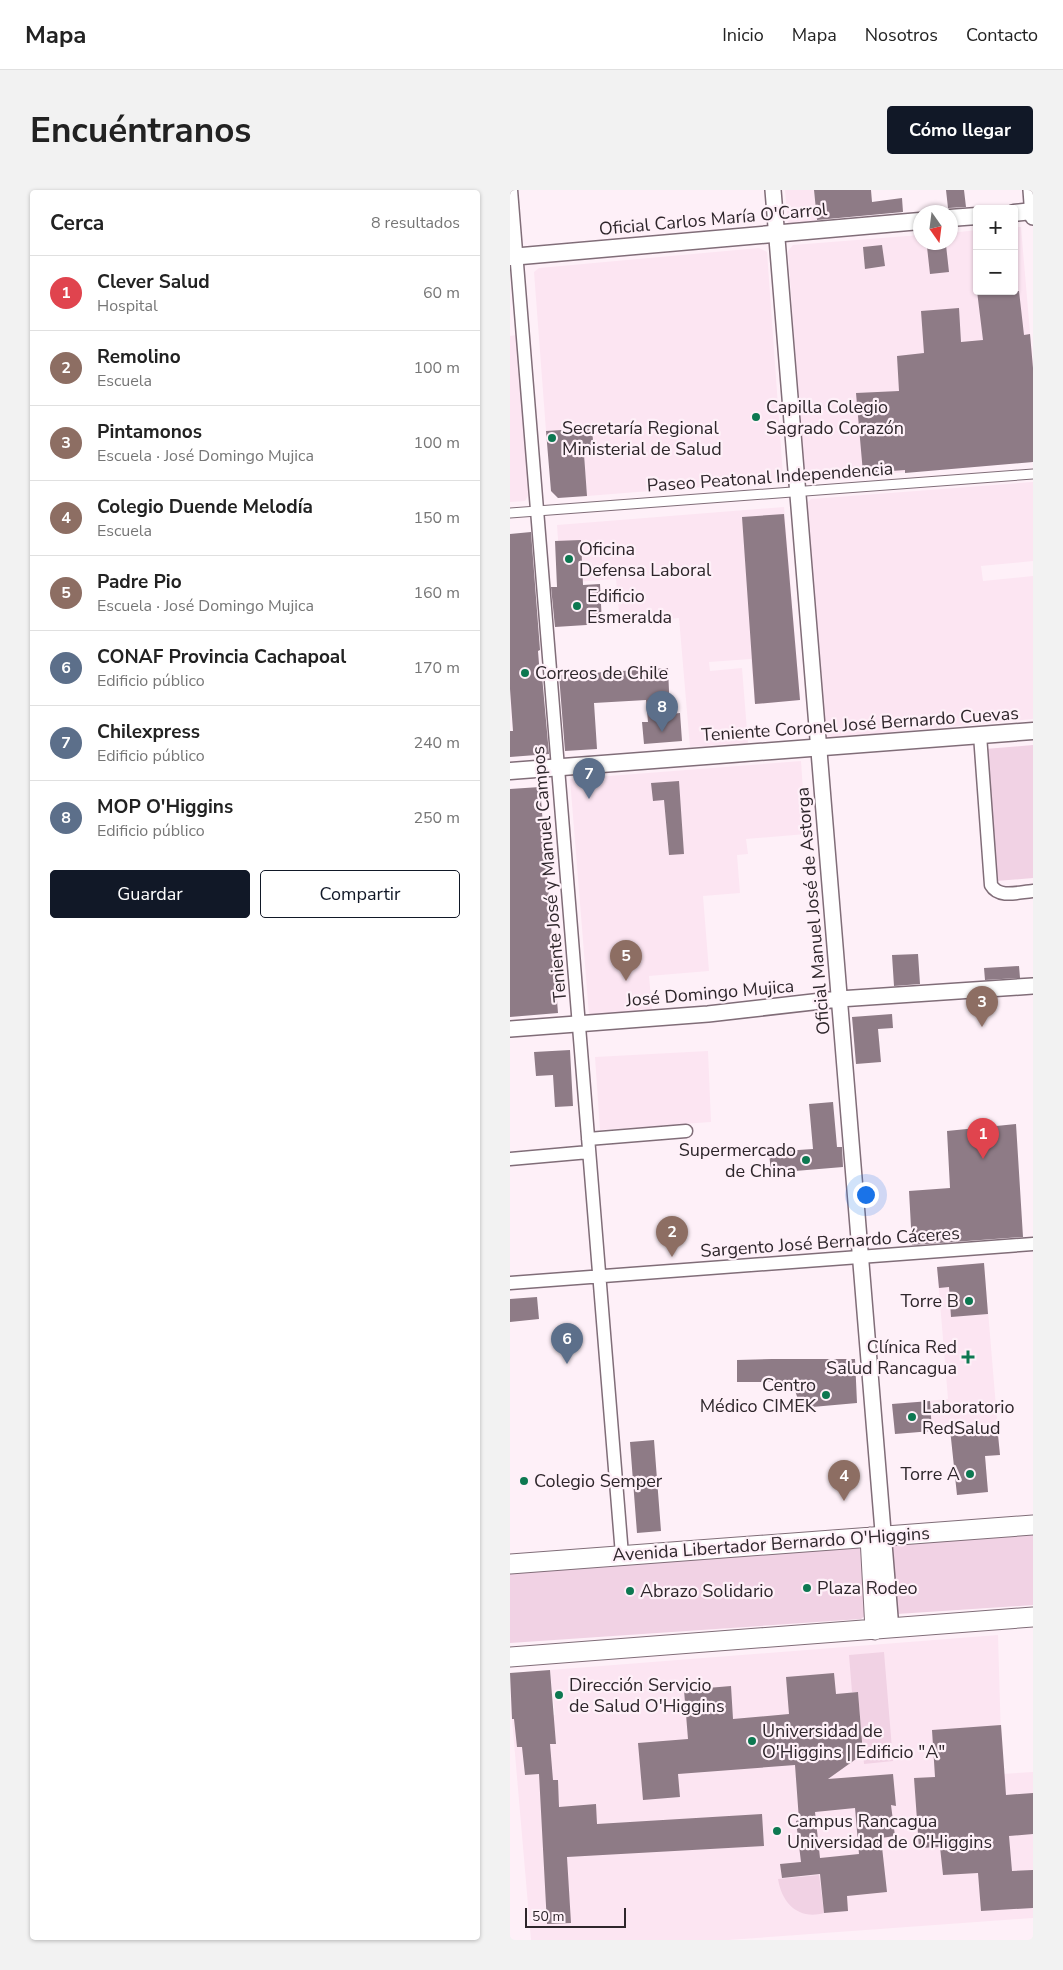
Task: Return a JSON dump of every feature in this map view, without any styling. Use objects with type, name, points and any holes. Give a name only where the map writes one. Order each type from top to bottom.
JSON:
[{"type":"main road","points":[[1018,213],[1033,211]]},
{"type":"main road","points":[[958,217],[973,216]]},
{"type":"main road","name":"Oficial Carlos María O'Carrol","points":[[513,257],[913,222]]},
{"type":"main road","name":"Teniente Coronel José Bernardo Cuevas","points":[[510,772],[1033,731]]},
{"type":"main road","name":"Avenida Libertador Bernardo O'Higgins","points":[[510,1564],[1033,1525]]},
{"type":"main road","points":[[876,1536],[883,1629]]},
{"type":"main road","points":[[510,1657],[1033,1617]]},
{"type":"street","name":"Teniente José y Manuel Campos","points":[[511,190],[513,257],[537,511],[622,1555]]},
{"type":"street","name":"Oficial Manuel José de Astorga","points":[[773,190],[860,1257],[876,1536]]},
{"type":"street","points":[[1031,190],[1033,217]]},
{"type":"street","name":"Paseo Peatonal Independencia","points":[[510,513],[1033,474]]},
{"type":"street","points":[[980,735],[991,885],[994,891],[1000,894],[1033,891]]},
{"type":"street","name":"José Domingo Mujica","points":[[510,1029],[708,1014],[839,999],[1033,986]]},
{"type":"street","points":[[510,1160],[686,1131]]},
{"type":"street","name":"Sargento José Bernardo Cáceres","points":[[510,1283],[1033,1244]]},
{"type":"shaded area","points":[[785,190],[814,190],[817,225],[788,227]]},
{"type":"shaded area","points":[[1018,227],[1021,227],[1033,368],[1033,462],[809,480],[804,475],[788,251],[793,245],[913,236],[913,250],[958,250],[958,232],[973,230],[973,295],[1018,295]]},
{"type":"shaded area","points":[[759,248],[767,252],[783,476],[778,481],[587,496],[584,454],[594,453],[592,428],[546,431],[534,272],[539,268]]},
{"type":"shaded area","points":[[516,335],[529,494],[525,501],[510,502],[510,336]]},
{"type":"shaded area","points":[[1033,482],[1033,561],[981,566],[983,581],[1033,576],[1033,719],[826,738],[806,504],[811,499]]},
{"type":"shaded area","points":[[784,507],[800,700],[755,704],[751,659],[709,662],[710,671],[742,668],[748,743],[690,747],[679,618],[620,623],[616,579],[561,583],[557,525]]},
{"type":"shaded area","points":[[1033,745],[1033,878],[996,881],[985,749]]},
{"type":"shaded area","points":[[801,761],[806,834],[746,839],[748,854],[737,855],[740,893],[703,896],[709,971],[649,976],[652,1010],[589,1015],[570,779]]},
{"type":"shaded area","points":[[708,1051],[711,1122],[600,1130],[595,1057]]},
{"type":"shaded area","name":"Clínica Red Salud Rancagua","points":[[984,1263],[1000,1455],[985,1456],[988,1492],[957,1495],[951,1429],[895,1434],[892,1404],[948,1399],[937,1267]]},
{"type":"shaded area","points":[[1033,1530],[1033,1605],[897,1614],[891,1542]]},
{"type":"shaded area","points":[[865,1545],[866,1615],[861,1619],[510,1643],[510,1569]]},
{"type":"shaded area","name":"Campus Rancagua Universidad de O'Higgins","points":[[998,1635],[1002,1774],[1033,1772],[1033,1918],[728,1940],[531,1940],[512,1719],[555,1715],[550,1670]]},
{"type":"shaded area","points":[[884,1652],[893,1761],[864,1764],[858,1692],[852,1692],[849,1655]]},
{"type":"shaded area","points":[[819,1875],[824,1913],[807,1914],[793,1908],[783,1896],[778,1879]]},
{"type":"building","points":[[814,190],[871,190],[872,202],[902,198],[903,212],[817,220]]},
{"type":"building","points":[[946,190],[964,190],[966,207],[948,205]]},
{"type":"building","points":[[882,245],[885,266],[865,269],[863,247]]},
{"type":"building","points":[[927,250],[947,250],[949,272],[930,274]]},
{"type":"building","points":[[1019,291],[1024,335],[1030,334],[1033,368],[1033,462],[905,473],[905,470],[863,473],[856,393],[899,391],[897,356],[924,353],[921,311],[959,308],[961,342],[983,340],[977,295],[1018,295]]},
{"type":"building","points":[[592,428],[594,453],[584,454],[587,496],[558,498],[551,491],[546,431]]},
{"type":"building","points":[[784,514],[800,700],[755,704],[742,517]]},
{"type":"building","points":[[531,532],[540,650],[538,651],[540,676],[542,676],[549,754],[510,757],[510,731],[513,731],[510,689],[510,534]]},
{"type":"building","name":"Edificio Esmeralda","points":[[581,540],[583,585],[600,584],[602,624],[555,627],[551,587],[557,587],[555,541]]},
{"type":"building","points":[[668,668],[670,714],[680,713],[682,741],[644,744],[642,722],[648,722],[646,700],[594,703],[597,749],[565,751],[559,675]]},
{"type":"building","points":[[679,781],[684,854],[669,855],[664,800],[653,801],[651,783]]},
{"type":"building","points":[[540,787],[558,1013],[510,1017],[510,789]]},
{"type":"building","points":[[918,954],[920,984],[894,986],[892,955]]},
{"type":"building","points":[[1019,966],[1020,978],[985,980],[984,968]]},
{"type":"building","points":[[892,1014],[893,1028],[878,1029],[881,1062],[856,1064],[852,1017]]},
{"type":"building","points":[[570,1050],[573,1106],[555,1107],[553,1075],[536,1076],[534,1052]]},
{"type":"building","points":[[833,1102],[837,1147],[842,1147],[843,1167],[771,1173],[769,1152],[813,1149],[809,1104]]},
{"type":"building","points":[[1016,1124],[1023,1237],[912,1245],[909,1191],[950,1188],[947,1131]]},
{"type":"building","name":"Torre B","points":[[984,1263],[988,1314],[951,1317],[949,1287],[939,1288],[937,1267]]},
{"type":"building","points":[[537,1297],[539,1319],[510,1322],[510,1299]]},
{"type":"building","points":[[855,1359],[857,1403],[801,1408],[792,1382],[737,1382],[737,1360]]},
{"type":"building","name":"Laboratorio RedSalud","points":[[930,1401],[932,1431],[895,1434],[892,1404]]},
{"type":"building","name":"Torre A","points":[[997,1425],[1000,1455],[985,1456],[988,1492],[957,1495],[950,1429]]},
{"type":"building","points":[[654,1440],[661,1531],[637,1533],[630,1442]]},
{"type":"building","points":[[550,1670],[556,1744],[550,1744],[553,1780],[558,1780],[559,1807],[596,1804],[597,1824],[762,1814],[764,1846],[567,1857],[571,1923],[547,1924],[539,1774],[525,1775],[522,1747],[517,1747],[514,1719],[512,1719],[510,1673]]},
{"type":"building","name":"Universidad de O'Higgins | Edificio \"A\"","points":[[834,1673],[836,1694],[858,1692],[863,1754],[828,1779],[893,1774],[896,1806],[891,1805],[895,1836],[881,1838],[887,1892],[847,1896],[848,1911],[824,1913],[820,1874],[782,1878],[780,1864],[801,1862],[796,1821],[799,1820],[795,1765],[678,1774],[680,1797],[643,1800],[638,1743],[688,1739],[684,1690],[731,1686],[733,1719],[789,1714],[786,1677]],"holes":[[[855,1808],[859,1854],[820,1858],[815,1812]]]},
{"type":"building","points":[[1001,1725],[1006,1795],[1033,1793],[1033,1834],[1009,1836],[1012,1871],[1033,1870],[1033,1908],[981,1911],[978,1873],[943,1875],[940,1847],[919,1848],[914,1778],[935,1777],[932,1730]]},
{"type":"place","name":"Capilla Colegio Sagrado Corazón","points":[[756,417]]},
{"type":"place","name":"Secretaría Regional Ministerial de Salud","points":[[552,438]]},
{"type":"place","name":"Oficina Defensa Laboral","points":[[569,559]]},
{"type":"place","name":"Edificio Esmeralda","points":[[577,606]]},
{"type":"place","name":"Correos de Chile","points":[[525,673]]},
{"type":"place","name":"MOP O'Higgins","points":[[662,732]]},
{"type":"place","name":"Chilexpress","points":[[589,799]]},
{"type":"place","name":"Padre Pio","points":[[626,981]]},
{"type":"place","name":"Pintamonos","points":[[982,1027]]},
{"type":"place","name":"Clever Salud","points":[[983,1159]]},
{"type":"place","name":"Supermercado de China","points":[[806,1160]]},
{"type":"place","name":"Remolino","points":[[672,1257]]},
{"type":"place","name":"Torre B","points":[[969,1301]]},
{"type":"place","name":"Clínica Red Salud Rancagua","points":[[968,1357]]},
{"type":"place","name":"CONAF Provincia Cachapoal","points":[[567,1364]]},
{"type":"place","name":"Centro Médico CIMEK","points":[[826,1395]]},
{"type":"place","name":"Laboratorio RedSalud","points":[[912,1417]]},
{"type":"place","name":"Torre A","points":[[970,1474]]},
{"type":"place","name":"Colegio Semper","points":[[524,1481]]},
{"type":"place","name":"Colegio Duende Melodía","points":[[844,1501]]},
{"type":"place","name":"Plaza Rodeo","points":[[807,1588]]},
{"type":"place","name":"Abrazo Solidario","points":[[630,1591]]},
{"type":"place","name":"Dirección Servicio de Salud O'Higgins","points":[[559,1695]]},
{"type":"place","name":"Universidad de O'Higgins | Edificio \"A\"","points":[[752,1741]]},
{"type":"place","name":"Campus Rancagua Universidad de O'Higgins","points":[[777,1831]]}]
